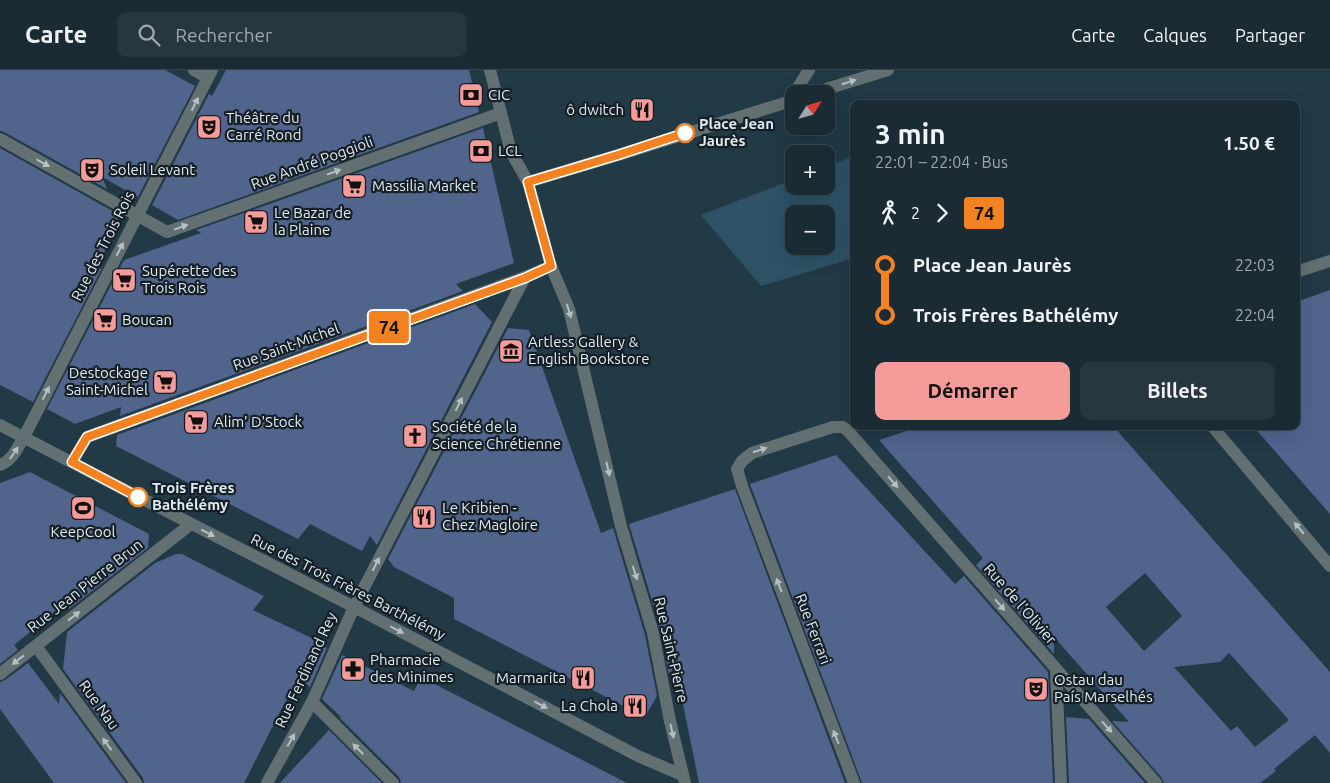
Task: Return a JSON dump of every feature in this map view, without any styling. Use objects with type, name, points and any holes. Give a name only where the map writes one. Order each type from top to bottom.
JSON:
[{"type":"street","points":[[194,70],[210,74]]},
{"type":"street","points":[[490,70],[511,152],[528,182],[551,266]]},
{"type":"street","points":[[800,85],[809,70]]},
{"type":"street","points":[[835,86],[888,70]]},
{"type":"street","name":"Rue des Trois Rois","points":[[0,465],[6,463],[13,456],[24,437],[210,74]]},
{"type":"street","points":[[528,182],[785,102]]},
{"type":"street","name":"Rue André Poggioli","points":[[0,139],[167,232],[501,113]]},
{"type":"street","points":[[1300,271],[1330,261]]},
{"type":"street","name":"Rue Saint-Michel","points":[[72,462],[87,437],[525,278],[551,266]]},
{"type":"street","name":"Rue Saint-Pierre","points":[[551,266],[569,309],[621,526],[653,633],[670,721],[684,779]]},
{"type":"street","name":"Rue Ferdinand Rey","points":[[267,783],[312,702],[354,607],[525,278]]},
{"type":"street","name":"Rue des Trois Frères Barthélémy","points":[[0,425],[684,779]]},
{"type":"street","name":"Rue Ferrari","points":[[854,783],[737,470],[742,461],[752,453],[832,426],[843,427],[861,446]]},
{"type":"street","points":[[1215,430],[1330,566]]},
{"type":"street","name":"Rue de l'Olivier","points":[[861,446],[1156,783]]},
{"type":"street","name":"Rue Jean Pierre Brun","points":[[0,674],[191,524]]},
{"type":"street","name":"Rue Nau","points":[[36,646],[136,783]]},
{"type":"street","points":[[1056,670],[1061,783]]},
{"type":"street","points":[[312,702],[393,783]]},
{"type":"shaded area","points":[[850,158],[850,259],[761,286],[701,215],[785,182],[785,195],[835,195],[835,163]]},
{"type":"building","points":[[0,70],[165,70],[195,86],[138,197],[102,177],[107,189],[0,131]]},
{"type":"building","points":[[226,70],[469,70],[479,112],[178,220],[152,205],[209,94],[212,96]]},
{"type":"building","points":[[483,128],[514,263],[456,284],[463,291],[120,416],[121,407],[75,424],[47,409],[124,260],[201,233],[196,230]]},
{"type":"building","points":[[0,148],[116,213],[119,223],[95,270],[102,268],[33,402],[0,385]]},
{"type":"building","points":[[1330,290],[1330,514],[1256,430],[1300,430],[1300,301]]},
{"type":"building","points":[[475,304],[492,322],[377,545],[370,536],[362,551],[310,524],[298,539],[116,446],[117,435]]},
{"type":"building","points":[[508,328],[529,330],[601,533],[613,528],[645,635],[657,696],[645,717],[454,619],[454,598],[394,567],[388,559]]},
{"type":"building","points":[[910,430],[1117,430],[1330,672],[1330,753],[1315,735],[1260,783],[1164,783],[1162,778],[1112,721],[1129,722],[1054,637],[1054,654],[976,565],[983,558],[879,440]],"holes":[[[1145,573],[1182,616],[1144,651],[1106,607]],[[1229,653],[1289,720],[1255,747],[1237,726],[1231,731],[1174,667],[1220,662]]]},
{"type":"building","points":[[836,455],[955,584],[964,576],[1048,672],[1053,783],[862,783],[750,484]]},
{"type":"building","points":[[30,472],[149,534],[148,548],[69,609],[70,600],[14,645],[18,650],[0,664],[0,483]]},
{"type":"building","points":[[735,489],[845,783],[699,783],[675,665],[669,675],[661,631],[629,524]]},
{"type":"building","points":[[176,554],[182,554],[264,596],[253,610],[318,641],[317,643],[327,648],[310,687],[299,678],[244,783],[144,783],[143,778],[63,669],[67,632],[155,563]]},
{"type":"building","points":[[342,655],[414,691],[421,677],[627,783],[401,783],[399,777],[322,699]]},
{"type":"building","points":[[28,663],[59,704],[60,693],[126,783],[54,783],[0,709],[0,682]]},
{"type":"building","points":[[1066,717],[1089,719],[1145,783],[1069,783]]},
{"type":"building","points":[[329,730],[382,783],[280,783]]},
{"type":"bus line","name":"74","points":[[138,497],[72,462],[87,437],[525,278],[551,266],[528,182],[685,133]]},
{"type":"place","name":"CIC","points":[[471,95]]},
{"type":"place","name":"ô dwitch","points":[[642,110]]},
{"type":"place","name":"Théâtre du Carré Rond","points":[[209,127]]},
{"type":"place","name":"Place Jean Jaurès","points":[[685,133]]},
{"type":"place","name":"LCL","points":[[481,151]]},
{"type":"place","name":"Soleil Levant","points":[[92,170]]},
{"type":"place","name":"Massilia Market","points":[[354,186]]},
{"type":"place","name":"Le Bazar de la Plaine","points":[[256,222]]},
{"type":"place","name":"Supérette des Trois Rois","points":[[124,280]]},
{"type":"place","name":"Boucan","points":[[105,320]]},
{"type":"place","name":"Artless Gallery & English Bookstore","points":[[511,351]]},
{"type":"place","name":"Destockage Saint-Michel","points":[[165,382]]},
{"type":"place","name":"Alim' D'Stock","points":[[196,422]]},
{"type":"place","name":"Société de la Science Chrétienne","points":[[415,436]]},
{"type":"place","name":"Trois Frères Bathélémy","points":[[138,497]]},
{"type":"place","name":"KeepCool","points":[[83,508]]},
{"type":"place","name":"Le Kribien - Chez Magloire","points":[[424,517]]},
{"type":"place","name":"Pharmacie des Minimes","points":[[353,669]]},
{"type":"place","name":"Marmarita","points":[[583,678]]},
{"type":"place","name":"Ostau dau País Marselhés","points":[[1036,689]]},
{"type":"place","name":"La Chola","points":[[635,706]]}]
